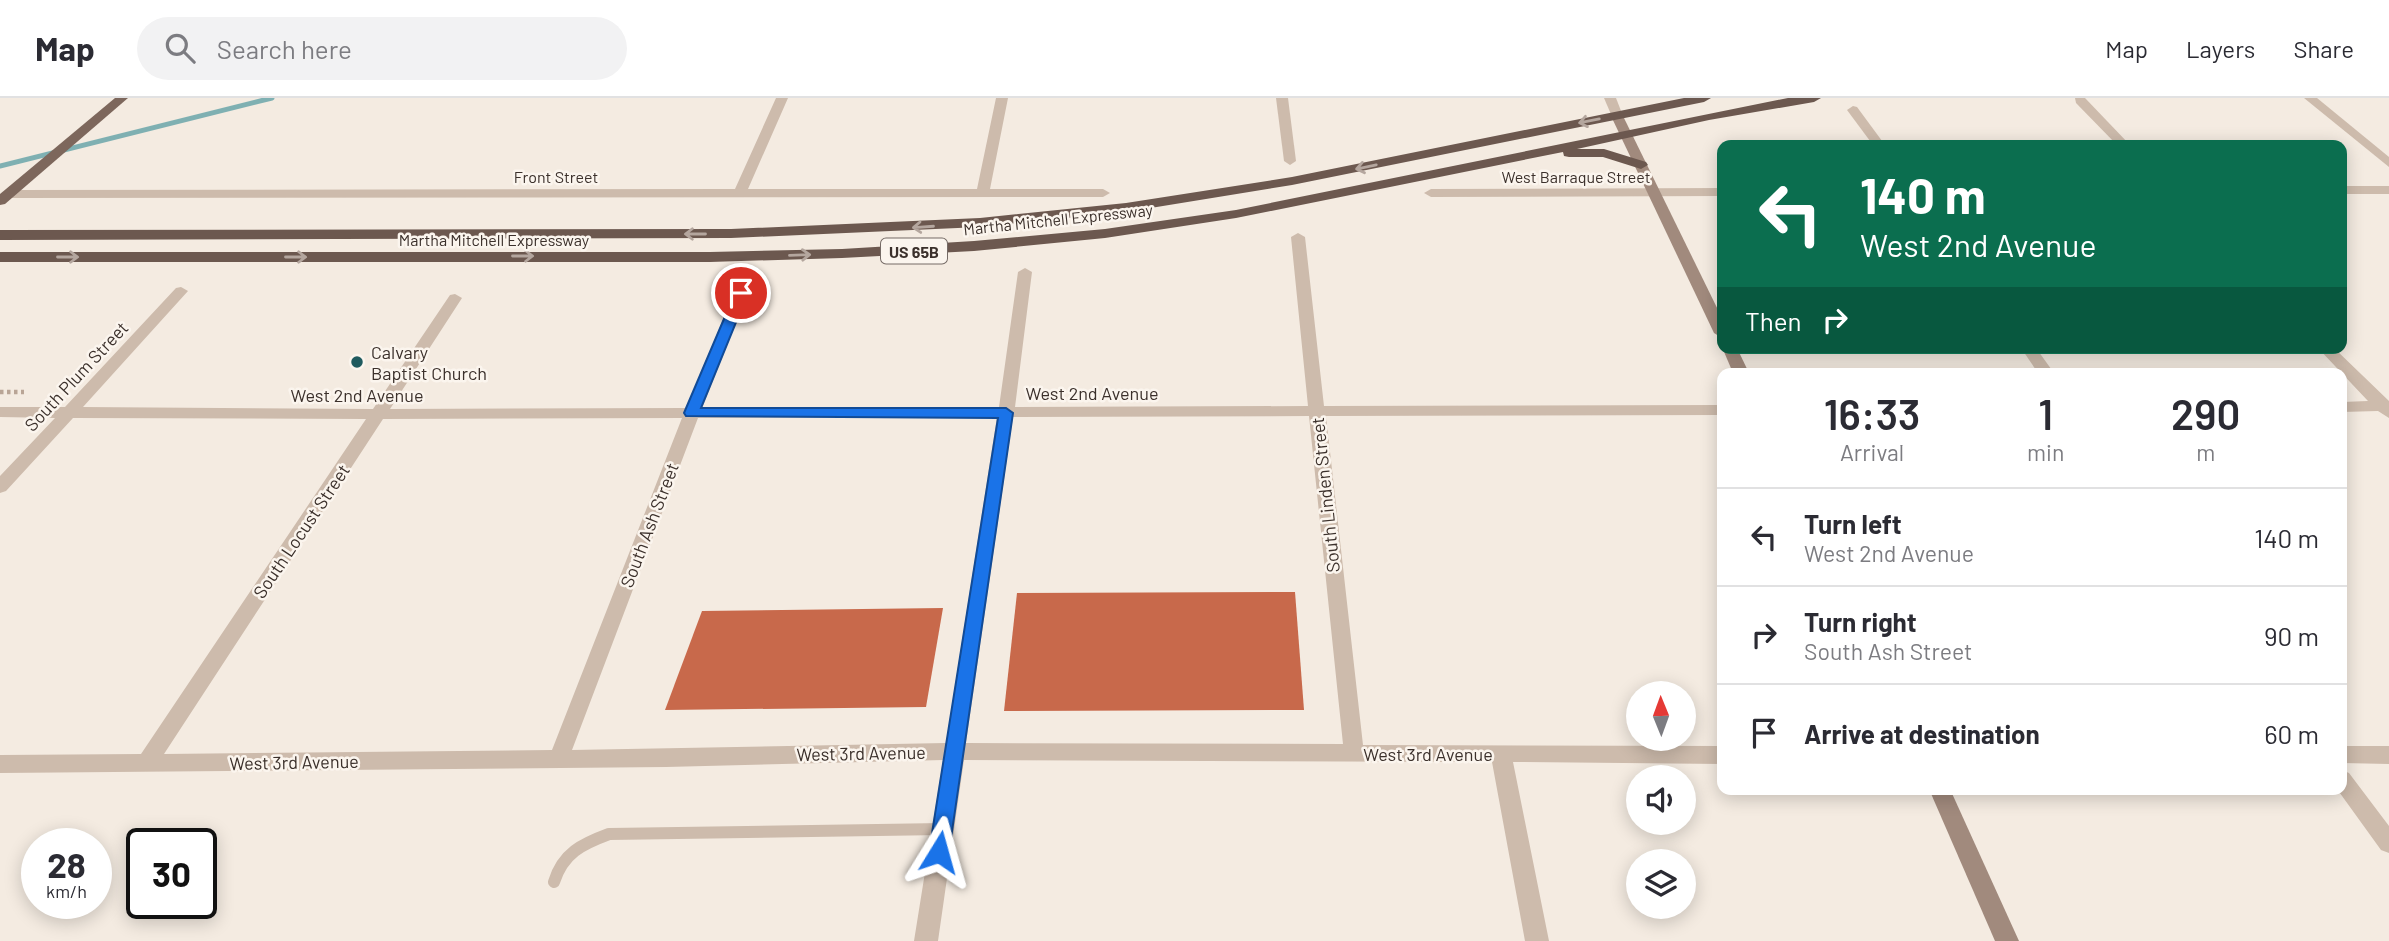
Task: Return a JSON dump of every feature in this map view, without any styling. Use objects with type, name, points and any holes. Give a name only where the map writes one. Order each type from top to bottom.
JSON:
[{"type":"highway","name":"Martha Mitchell Expressway","points":[[0,235],[719,234],[868,231],[973,223],[1125,208],[1238,192],[1704,98]]},
{"type":"highway","name":"Martha Mitchell Expressway","points":[[0,257],[710,257],[915,251],[1066,238],[1236,214],[1624,133],[1814,98]]},
{"type":"highway","points":[[1536,153],[1604,153],[1641,165]]},
{"type":"main road","points":[[4,198],[122,98]]},
{"type":"main road","points":[[1618,116],[1717,323]]},
{"type":"main road","points":[[1942,795],[2007,941]]},
{"type":"street","points":[[738,194],[782,98]]},
{"type":"street","points":[[983,193],[1002,98]]},
{"type":"street","points":[[1282,98],[1290,161]]},
{"type":"street","points":[[1610,98],[1618,116]]},
{"type":"street","points":[[2310,98],[2389,163]]},
{"type":"street","points":[[2080,100],[2119,140]]},
{"type":"street","points":[[1853,110],[1875,140]]},
{"type":"street","points":[[2347,190],[2389,190]]},
{"type":"street","name":"Front Street","points":[[4,198],[1103,192]]},
{"type":"street","name":"West Barraque Street","points":[[1431,194],[1717,192]]},
{"type":"street","name":"South Linden Street","points":[[1298,237],[1354,754]]},
{"type":"street","points":[[926,941],[1025,272]]},
{"type":"street","name":"South Plum Street","points":[[0,486],[181,291]]},
{"type":"street","name":"South Ash Street","points":[[559,758],[741,293]]},
{"type":"street","name":"South Locust Street","points":[[146,764],[455,298]]},
{"type":"street","points":[[2331,354],[2345,368]]},
{"type":"street","points":[[2347,370],[2387,409]]},
{"type":"street","points":[[2347,407],[2387,409]]},
{"type":"street","name":"West 2nd Avenue","points":[[0,412],[379,414],[1717,410]]},
{"type":"street","name":"West 3rd Avenue","points":[[0,764],[954,751],[1717,755]]},
{"type":"street","points":[[1501,755],[1537,941]]},
{"type":"street","points":[[2347,755],[2389,755]]},
{"type":"street","points":[[2347,786],[2389,844]]},
{"type":"lane","points":[[554,882],[557,870],[574,847],[609,834],[943,829]]},
{"type":"building","points":[[1295,592],[1304,710],[1004,711],[1017,593]]},
{"type":"building","points":[[943,608],[926,707],[665,710],[702,611]]},
{"type":"waterway","points":[[0,166],[272,98]]},
{"type":"place","name":"Calvary Baptist Church","points":[[357,362]]},
{"type":"route","points":[[741,293],[692,413],[1006,413],[939,852]]}]
